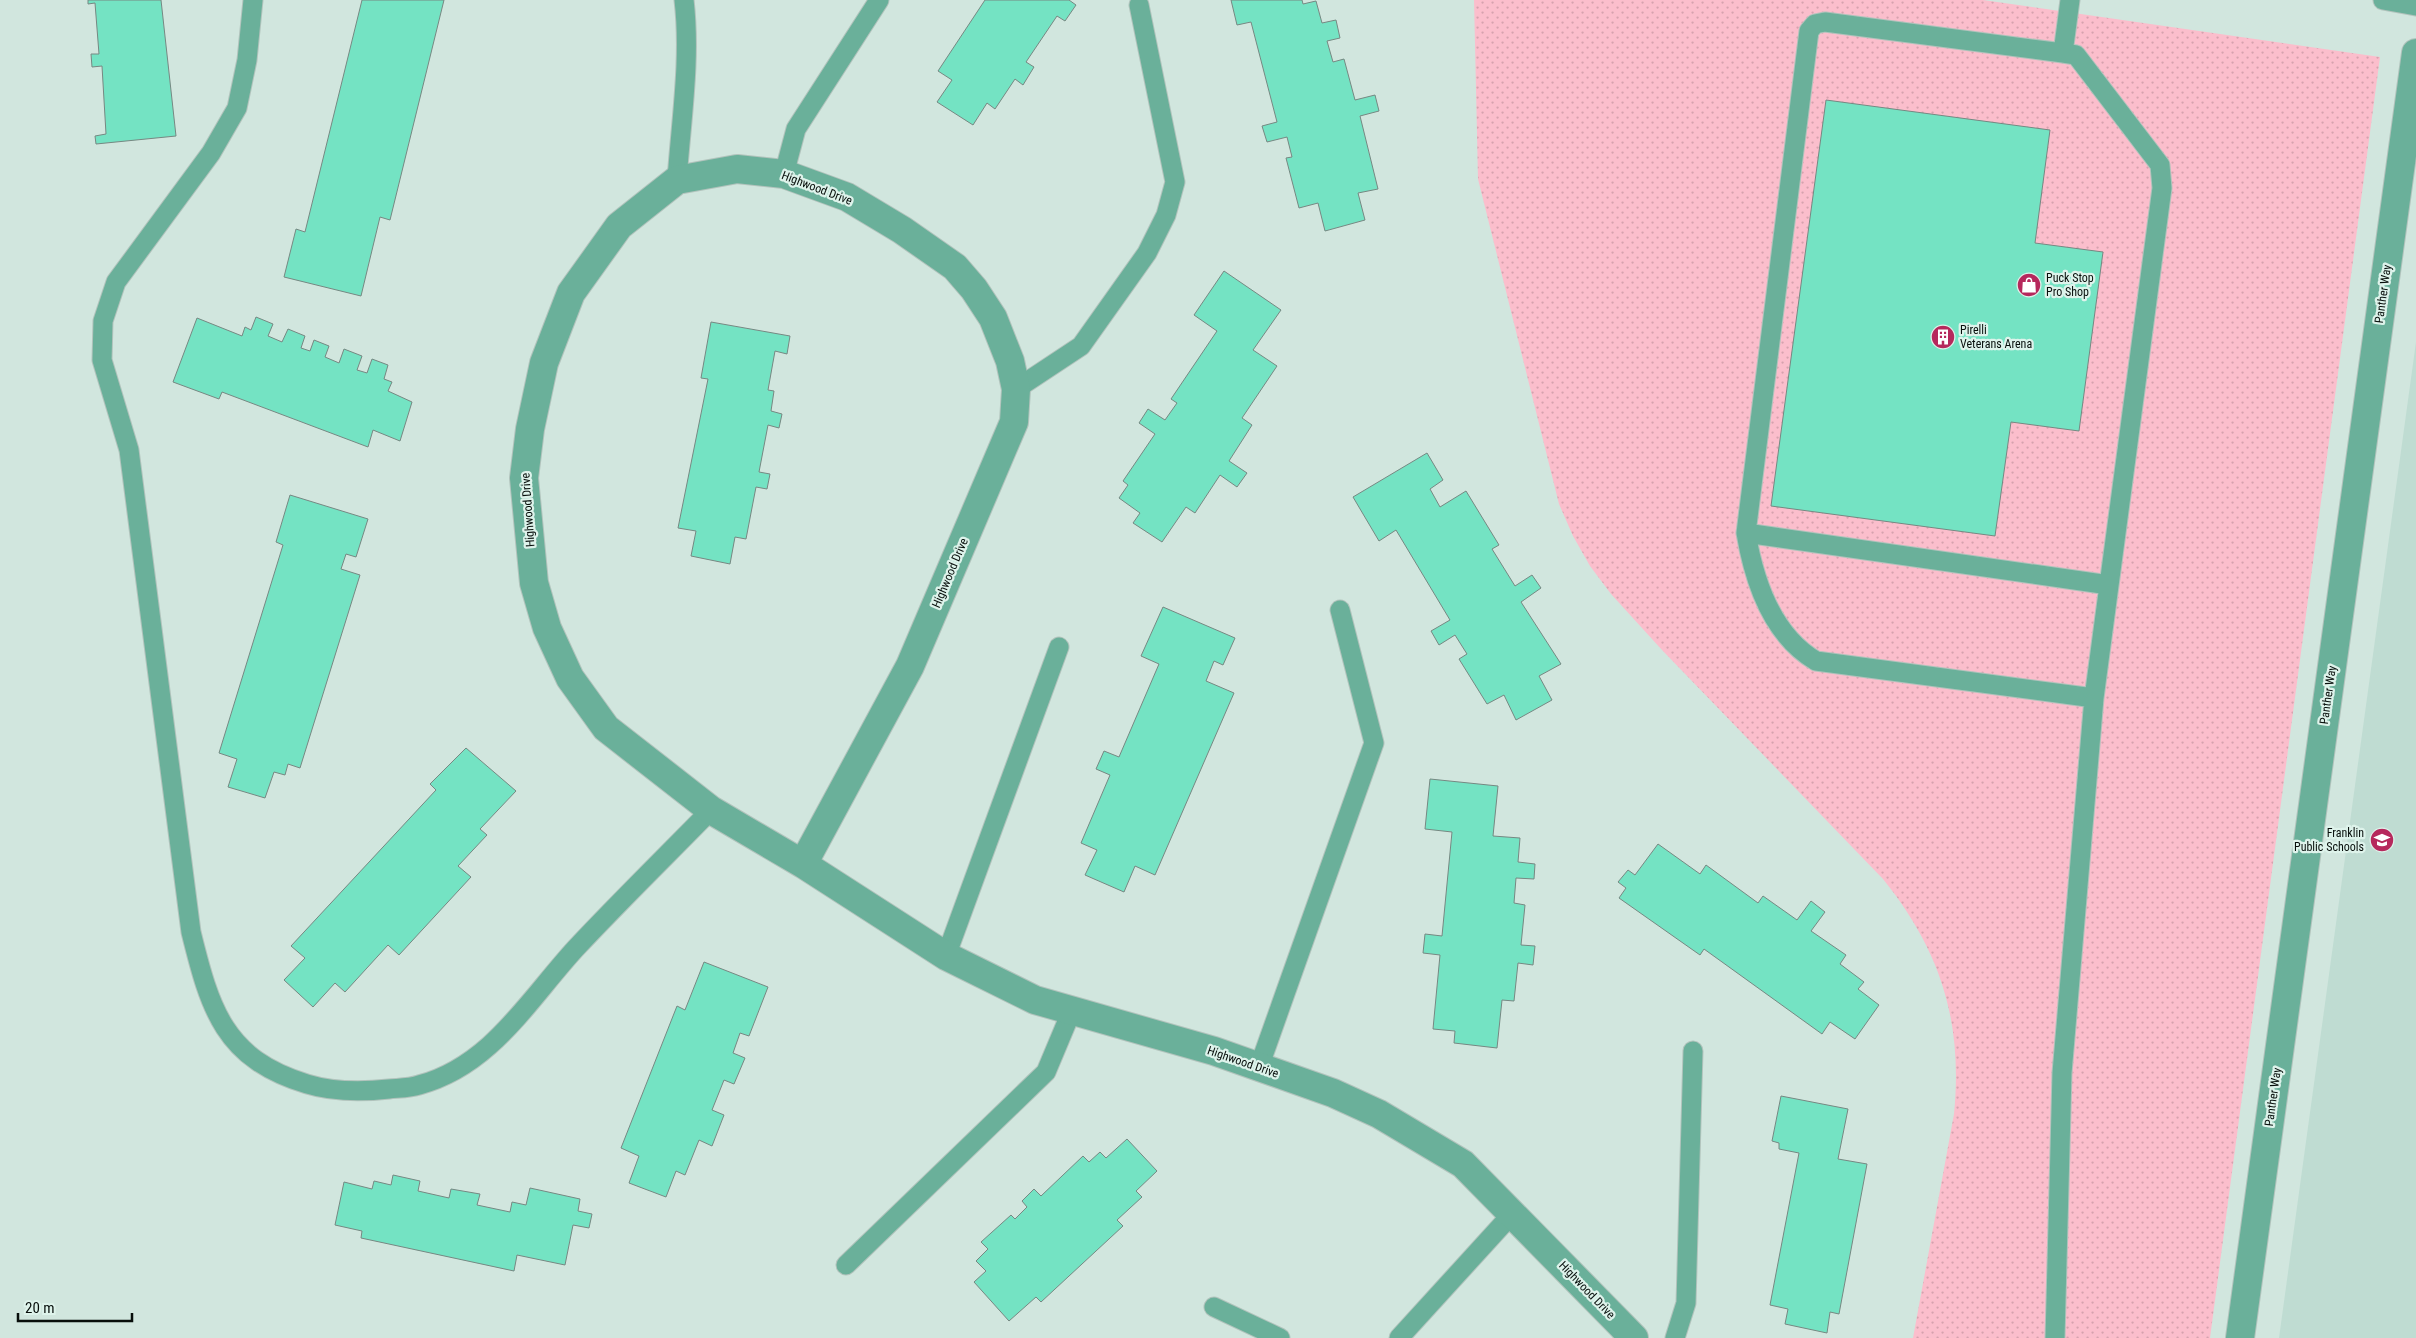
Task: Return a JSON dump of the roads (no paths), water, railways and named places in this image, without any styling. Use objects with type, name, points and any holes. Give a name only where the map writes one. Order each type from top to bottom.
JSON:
[{"type":"street","name":"Panther Way","points":[[2240,1338],[2416,53]]},
{"type":"street","name":"Highwood Drive","points":[[803,864],[910,666],[1014,422],[1016,389],[1010,362],[993,318],[974,289],[955,267],[902,230],[846,197],[784,174],[737,169],[678,180],[619,226],[571,293],[544,363],[530,429],[524,478],[534,583],[548,628],[570,678],[606,728],[711,810],[803,864],[946,956],[1035,1000],[1214,1051],[1332,1093],[1379,1114],[1464,1164],[1634,1338]]},
{"type":"lane","points":[[253,0],[248,60],[237,108],[211,153],[116,282],[103,321],[102,360],[129,450],[190,932],[202,979],[217,1015],[232,1040],[254,1060],[285,1077],[317,1087],[363,1092],[419,1086],[457,1070],[490,1047],[521,1015],[556,970],[711,810]]},
{"type":"lane","points":[[678,180],[686,55],[684,0]]},
{"type":"lane","points":[[784,174],[796,129],[879,0]]},
{"type":"lane","points":[[2063,53],[2070,0]]},
{"type":"lane","points":[[2384,0],[2416,6]]},
{"type":"lane","points":[[1016,389],[1081,346],[1147,253],[1166,215],[1175,182],[1140,6]]},
{"type":"lane","points":[[2055,1338],[2062,1073],[2094,698],[2162,188],[2160,166],[2076,55],[1825,22],[1815,24],[1809,31],[1746,533],[1750,557],[1768,610],[1801,652],[1816,661],[2094,698]]},
{"type":"lane","points":[[1746,533],[2109,585]]},
{"type":"lane","points":[[1259,1067],[1374,743],[1340,610]]},
{"type":"lane","points":[[946,956],[1059,647]]},
{"type":"lane","points":[[846,1265],[1046,1072],[1072,1010]]},
{"type":"lane","points":[[1675,1338],[1686,1303],[1693,1051]]},
{"type":"lane","points":[[1399,1338],[1512,1214]]},
{"type":"lane","points":[[1214,1307],[1280,1338]]},
{"type":"place","name":"Puck Stop Pro Shop","points":[[2029,285]]},
{"type":"place","name":"Pirelli Veterans Arena","points":[[1943,337]]},
{"type":"place","name":"Franklin Public Schools","points":[[2382,840]]}]
